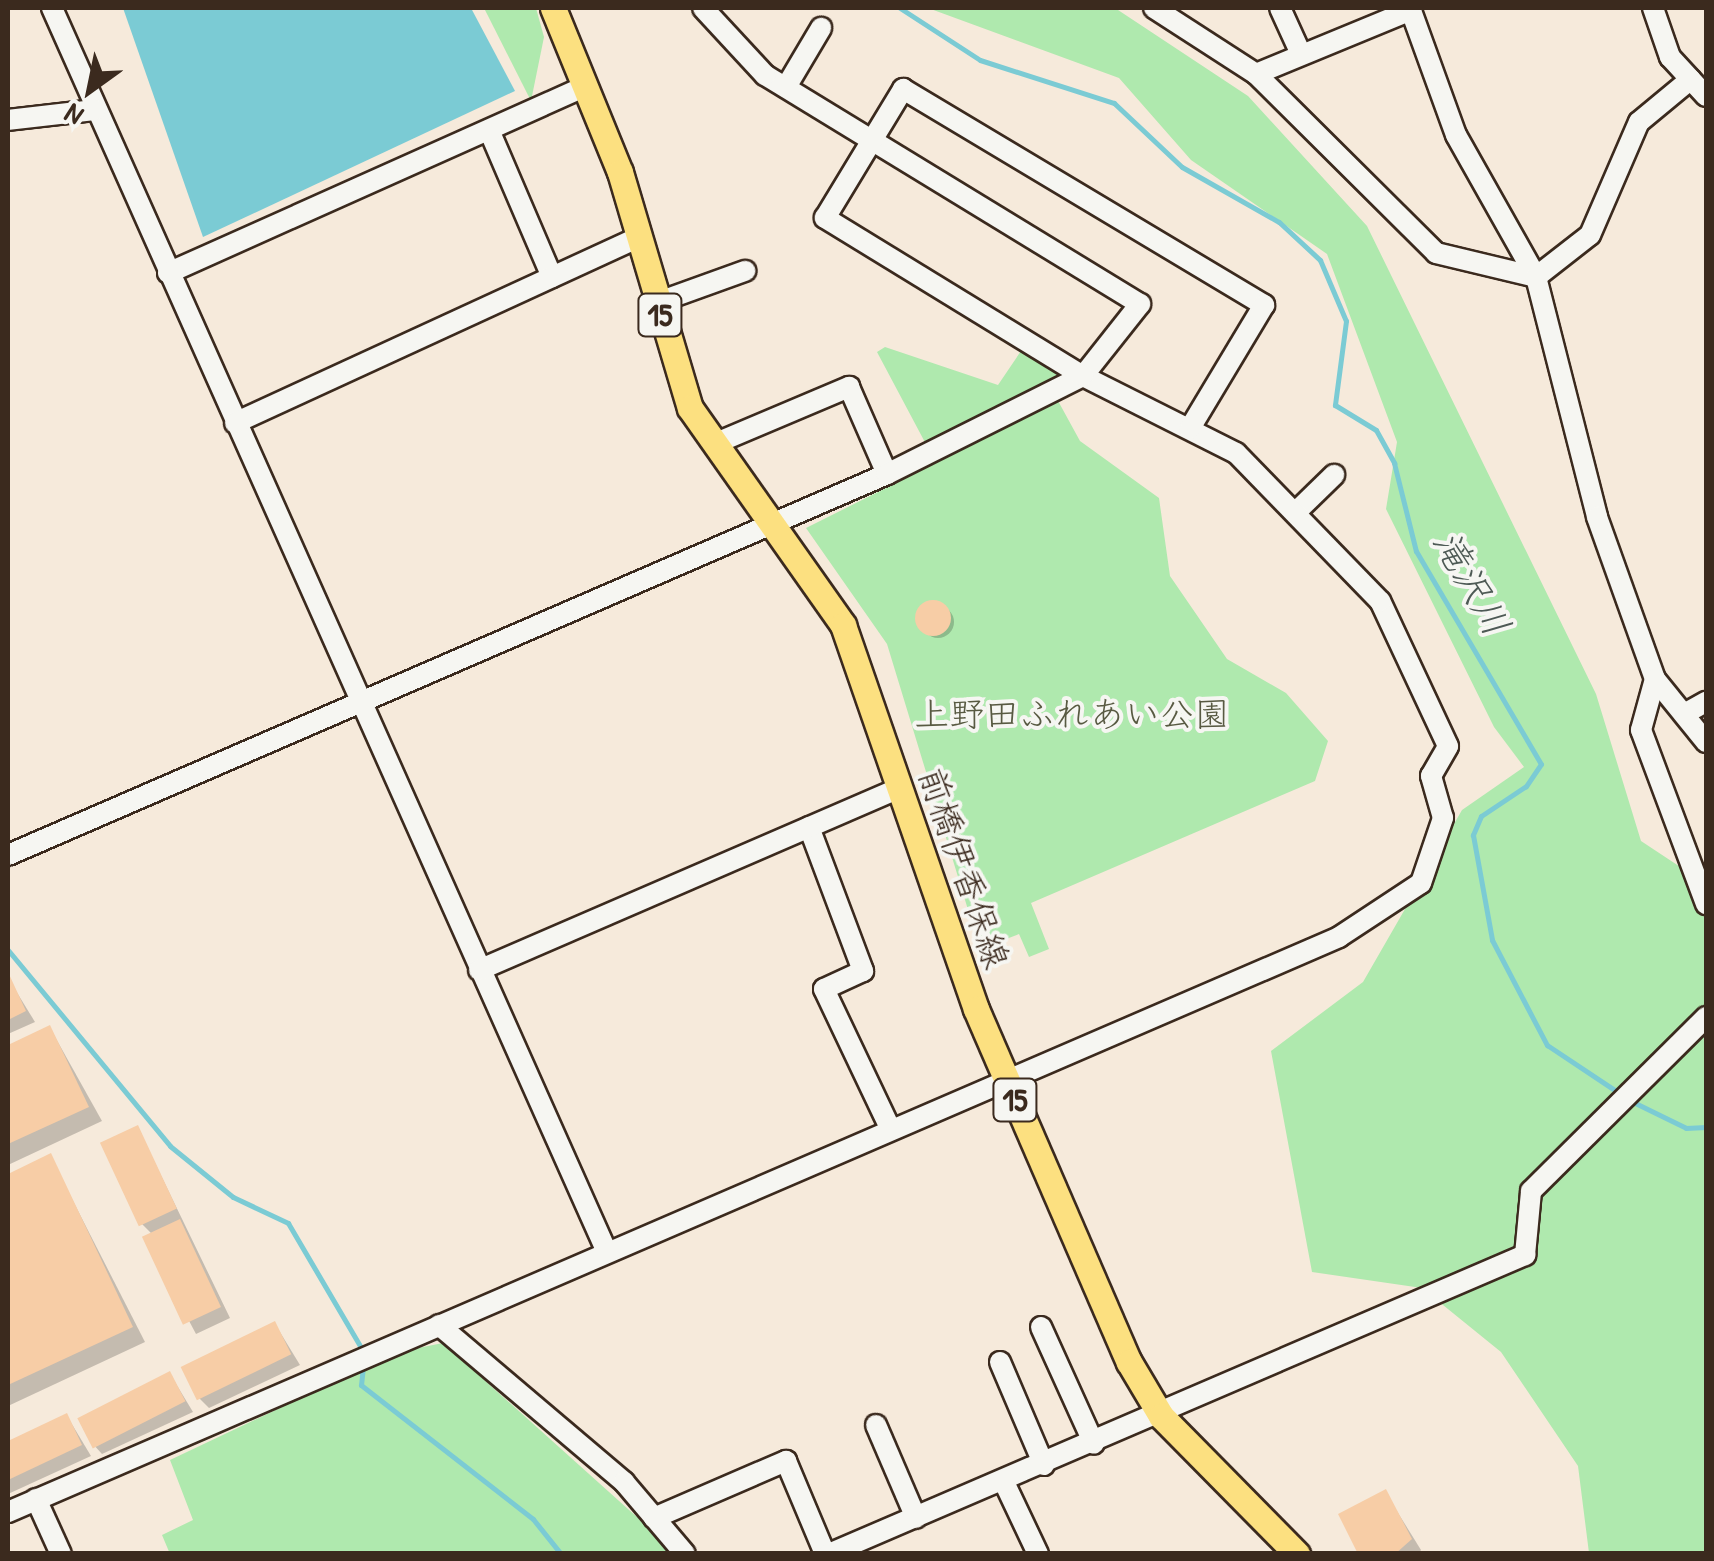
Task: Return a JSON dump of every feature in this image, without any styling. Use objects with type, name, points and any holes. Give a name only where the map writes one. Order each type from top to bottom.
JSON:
[{"type":"main road","name":"前橋伊香保線","points":[[553,8],[640,237],[690,408],[843,625],[1004,1076],[1160,1416],[1298,1554]]},
{"type":"street","points":[[52,8],[235,424],[363,696],[479,970],[605,1248]]},
{"type":"street","points":[[8,855],[363,696],[771,528],[887,474],[1083,376],[1140,304],[869,132],[786,86],[738,53],[703,8]]},
{"type":"street","points":[[1154,8],[1256,74],[1436,253],[1536,278]]},
{"type":"street","points":[[1280,8],[1301,54]]},
{"type":"street","points":[[1653,8],[1670,56],[1706,96]]},
{"type":"street","points":[[1256,74],[1410,9],[1456,135],[1536,278],[1597,517],[1655,679],[1706,742]]},
{"type":"street","points":[[786,86],[821,28]]},
{"type":"street","points":[[1536,278],[1590,235],[1639,122],[1690,79]]},
{"type":"street","points":[[168,272],[583,87]]},
{"type":"street","points":[[8,1512],[439,1325],[605,1248],[1339,936],[1420,884],[1443,818],[1431,776],[1448,746],[1380,601],[1236,452],[1083,376],[825,218],[869,132],[903,89],[1264,304],[1190,428]]},
{"type":"street","points":[[8,120],[95,110]]},
{"type":"street","points":[[489,130],[552,277]]},
{"type":"street","points":[[235,424],[640,237]]},
{"type":"street","points":[[656,302],[745,271]]},
{"type":"street","points":[[714,444],[849,387],[887,474]]},
{"type":"street","points":[[1297,512],[1334,474]]},
{"type":"street","points":[[1655,679],[1641,730],[1706,904]]},
{"type":"street","points":[[1686,713],[1706,702]]},
{"type":"street","points":[[479,970],[899,788]]},
{"type":"street","points":[[809,827],[863,971],[824,989],[889,1126]]},
{"type":"street","points":[[654,1518],[786,1461],[828,1554],[1160,1416],[1525,1255],[1530,1191],[1706,1017]]},
{"type":"street","points":[[439,1325],[654,1518],[685,1554]]},
{"type":"street","points":[[1041,1327],[1094,1444]]},
{"type":"street","points":[[1000,1362],[1044,1465]]},
{"type":"street","points":[[876,1425],[916,1518]]},
{"type":"street","points":[[1004,1482],[1038,1554]]},
{"type":"street","points":[[36,1500],[61,1554]]},
{"type":"green space","points":[[484,8],[536,8],[544,37],[531,101]]},
{"type":"green space","points":[[928,8],[1115,8],[1248,96],[1367,226],[1596,694],[1641,841],[1706,884],[1706,1553],[1589,1553],[1578,1466],[1501,1352],[1422,1288],[1312,1272],[1271,1051],[1363,982],[1462,810],[1524,767],[1494,727],[1386,509],[1397,442],[1327,254],[1191,160],[1119,78]]},
{"type":"green space","name":"上野田ふれあい公園","points":[[885,347],[998,385],[1023,348],[1067,375],[1057,399],[1080,441],[1159,498],[1170,576],[1227,659],[1286,693],[1328,741],[1315,781],[1031,903],[1049,949],[1029,957],[1019,934],[980,949],[887,644],[806,528],[936,463],[877,352]]},
{"type":"green space","points":[[443,1343],[677,1553],[170,1554],[162,1535],[193,1520],[170,1460],[398,1352]]},
{"type":"water","points":[[123,8],[471,8],[515,91],[203,237]]},
{"type":"building","points":[[933,600],[946,605],[951,618],[946,631],[933,636],[920,631],[915,618],[920,605]]},
{"type":"building","points":[[8,972],[26,1011],[8,1020]]},
{"type":"building","points":[[50,1025],[89,1107],[8,1144],[8,1045]]},
{"type":"building","points":[[138,1125],[177,1208],[139,1226],[100,1143]]},
{"type":"building","points":[[51,1153],[133,1327],[8,1385],[8,1174]]},
{"type":"building","points":[[180,1219],[221,1307],[183,1325],[142,1237]]},
{"type":"building","points":[[275,1321],[291,1354],[197,1400],[181,1367]]},
{"type":"building","points":[[170,1371],[185,1401],[93,1449],[77,1418]]},
{"type":"building","points":[[67,1413],[82,1445],[8,1480],[8,1441]]},
{"type":"building","points":[[1386,1489],[1412,1539],[1395,1554],[1358,1554],[1338,1514]]},
{"type":"waterway","name":"滝沢川","points":[[900,8],[980,60],[1114,103],[1182,167],[1279,222],[1320,260],[1346,321],[1335,405],[1376,430],[1394,463],[1416,551],[1541,764],[1526,786],[1481,816],[1473,835],[1492,940],[1547,1045],[1622,1095]]},
{"type":"waterway","points":[[8,950],[170,1146],[233,1197],[288,1223],[363,1351]]},
{"type":"waterway","name":"滝沢川","points":[[1631,1101],[1686,1128],[1706,1127]]},
{"type":"waterway","points":[[363,1366],[361,1385],[533,1519],[561,1554]]}]
